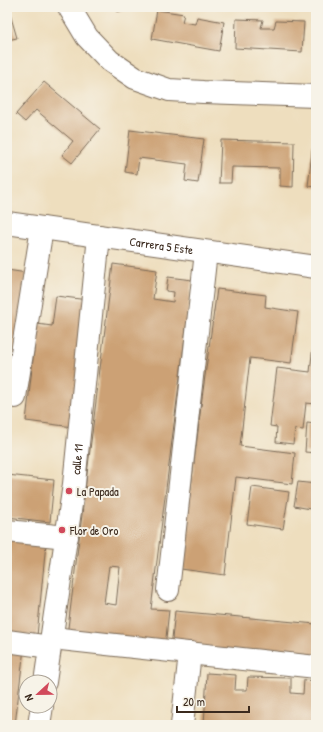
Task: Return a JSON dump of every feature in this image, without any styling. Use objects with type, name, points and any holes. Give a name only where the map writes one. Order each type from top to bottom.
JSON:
[{"type":"street","points":[[69,7],[87,37],[110,61],[135,78],[169,90],[316,96]]},
{"type":"street","name":"Carrera 5 Este","points":[[7,223],[316,267]]},
{"type":"street","points":[[15,397],[42,228]]},
{"type":"street","name":"calle 11","points":[[46,674],[67,537],[76,462],[98,236]]},
{"type":"street","points":[[168,590],[206,252]]},
{"type":"street","points":[[7,531],[67,537]]},
{"type":"street","points":[[7,641],[51,642],[190,653],[316,667]]},
{"type":"street","points":[[182,725],[190,653]]},
{"type":"street","points":[[39,725],[41,714]]},
{"type":"building","points":[[7,7],[17,38],[7,40]]},
{"type":"building","points":[[115,7],[131,7],[117,12]]},
{"type":"building","points":[[157,10],[184,14],[182,22],[195,24],[197,17],[224,22],[219,51],[152,39]]},
{"type":"building","points":[[236,19],[263,20],[261,28],[274,28],[276,21],[304,22],[302,52],[235,48]]},
{"type":"building","points":[[44,82],[100,129],[72,163],[62,155],[73,141],[36,110],[25,122],[16,114]]},
{"type":"building","points":[[130,130],[204,139],[198,183],[185,181],[187,164],[139,158],[137,174],[125,172]]},
{"type":"building","points":[[221,140],[294,142],[293,187],[280,186],[280,168],[232,167],[231,183],[219,183]]},
{"type":"building","points":[[313,144],[316,144],[316,187],[308,186]]},
{"type":"building","points":[[113,264],[157,270],[153,299],[173,302],[174,292],[166,291],[168,277],[192,280],[151,609],[169,610],[165,647],[67,636]],"holes":[[[109,566],[120,567],[116,605],[104,603]]]},
{"type":"building","points":[[7,270],[27,273],[13,355],[7,353]]},
{"type":"building","points":[[217,289],[266,295],[265,307],[298,312],[291,363],[250,358],[240,446],[295,453],[292,484],[236,477],[225,575],[181,569]]},
{"type":"building","points":[[56,296],[88,300],[73,427],[26,421],[37,324],[52,326]]},
{"type":"building","points":[[315,327],[316,404],[306,403],[303,430],[295,429],[293,444],[276,442],[277,427],[270,426],[277,368],[310,372]]},
{"type":"building","points":[[307,423],[316,424],[316,453],[305,452]]},
{"type":"building","points":[[7,475],[54,480],[50,522],[7,517]]},
{"type":"building","points":[[298,482],[316,484],[316,510],[294,506]]},
{"type":"building","points":[[252,487],[289,492],[283,529],[247,524]]},
{"type":"building","points":[[7,539],[46,543],[37,636],[7,633]]},
{"type":"building","points":[[175,611],[316,624],[316,662],[171,648]]},
{"type":"building","points":[[7,646],[24,648],[21,674],[18,674],[18,699],[15,725],[7,725]]},
{"type":"building","points":[[207,673],[236,675],[235,690],[247,690],[248,677],[291,678],[291,693],[303,694],[304,680],[316,681],[316,725],[204,725]]},
{"type":"place","name":"La Papada","points":[[69,491]]},
{"type":"place","name":"Flor de Oro","points":[[62,530]]}]
